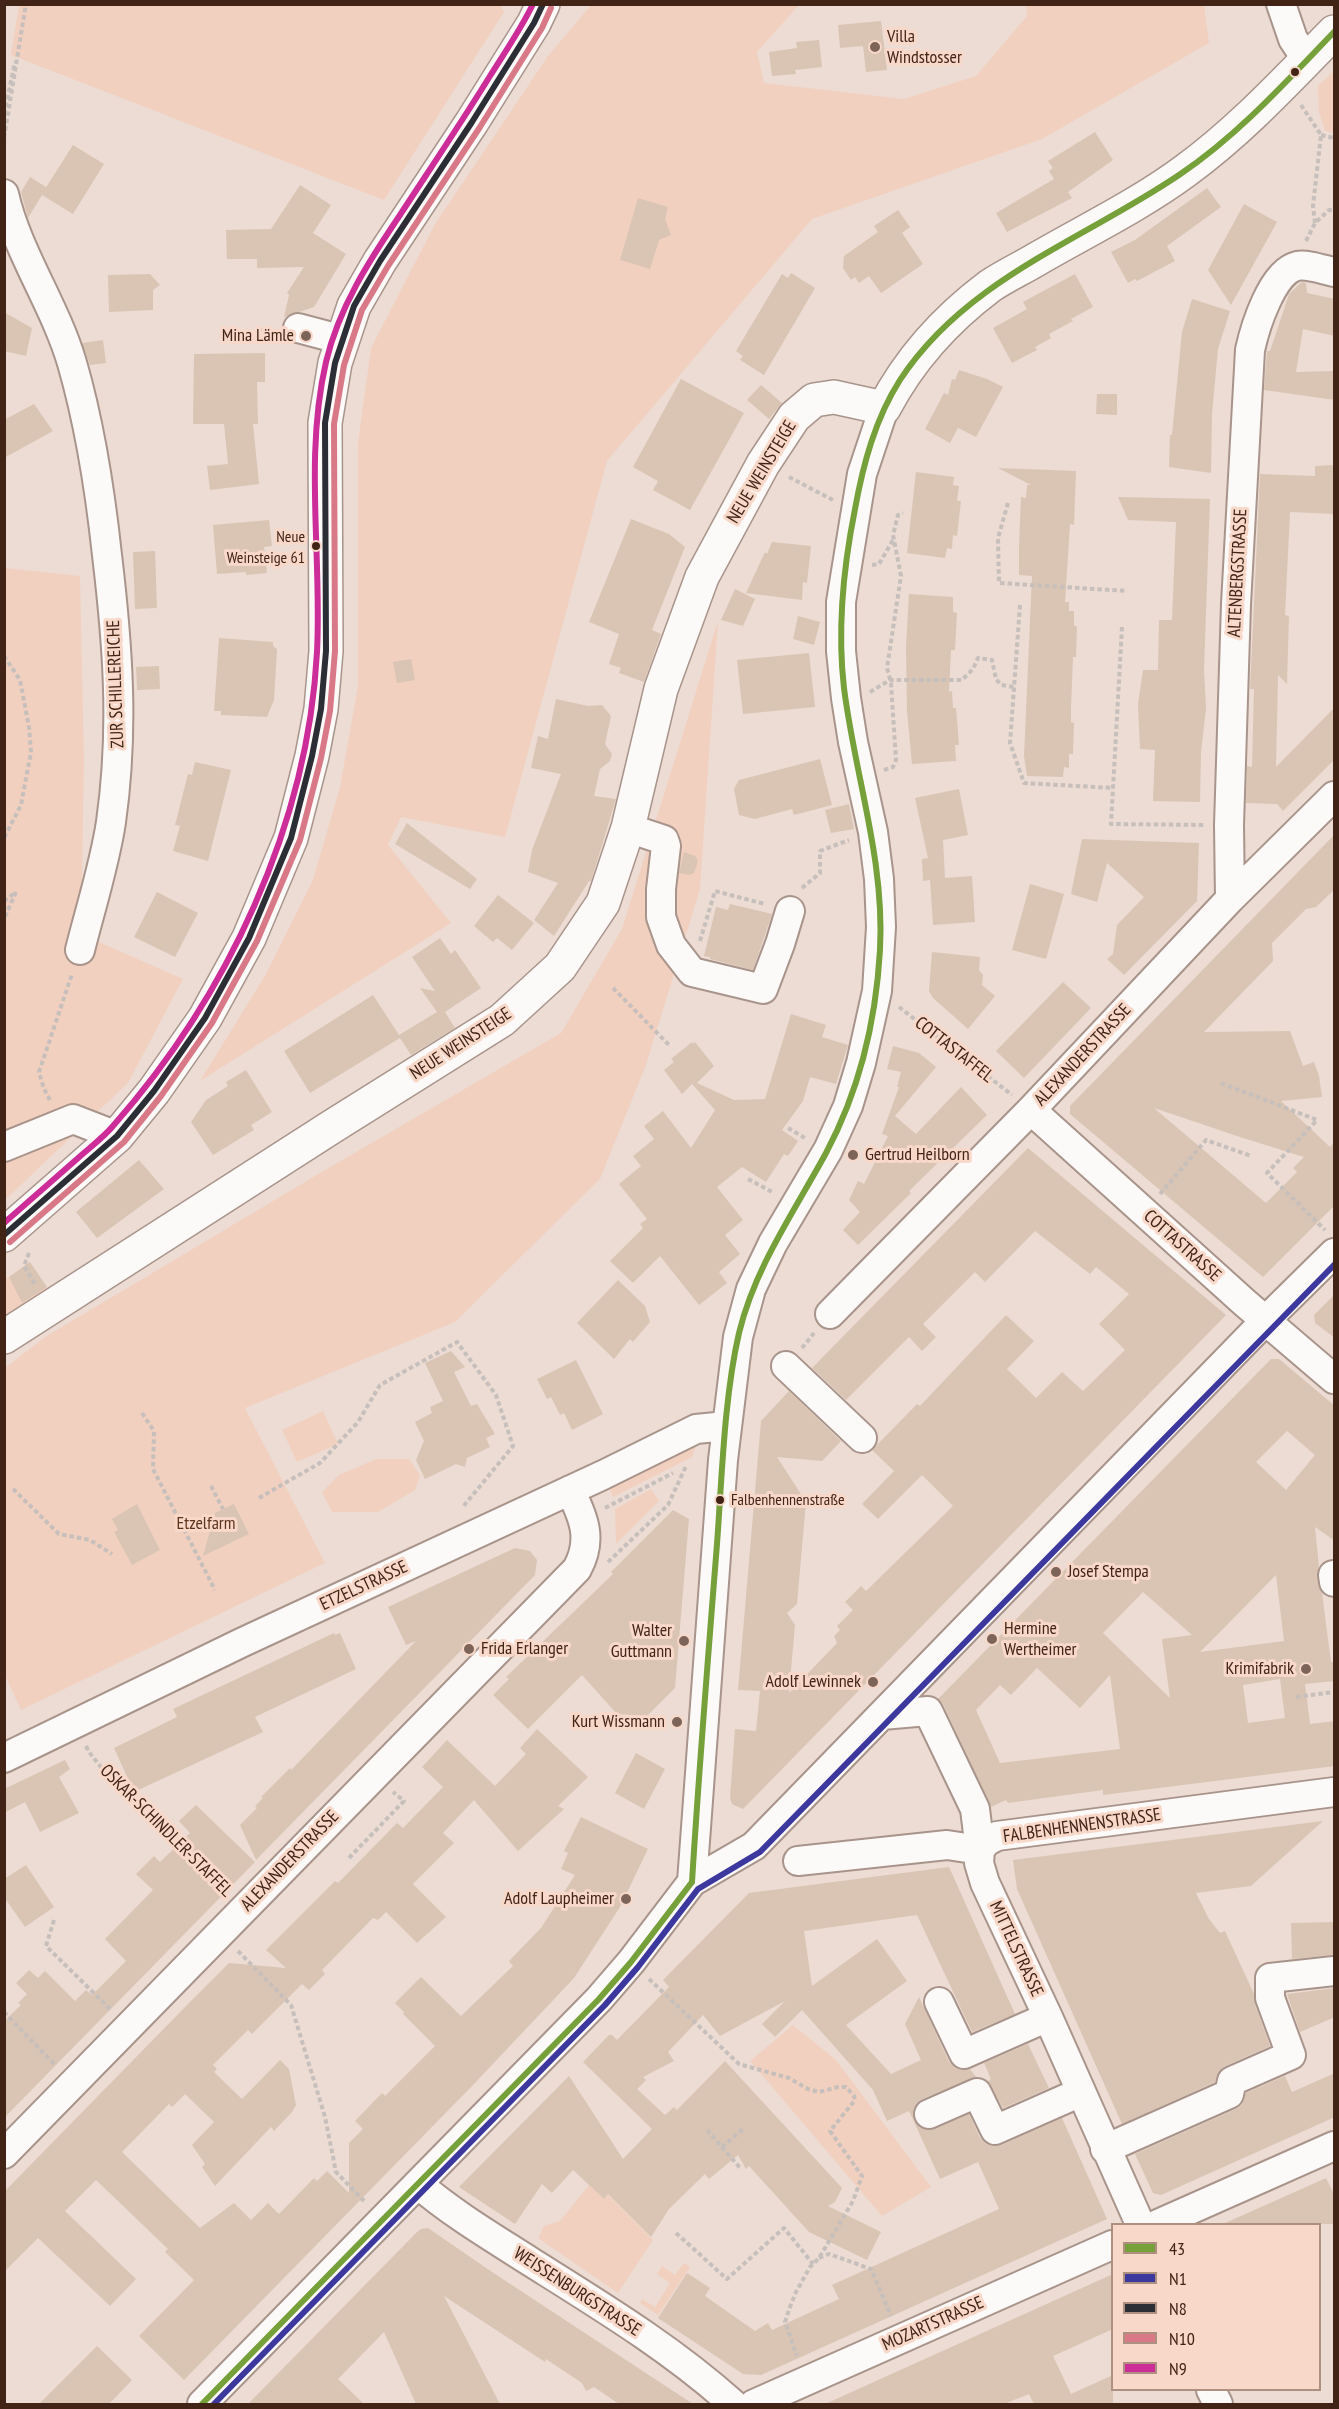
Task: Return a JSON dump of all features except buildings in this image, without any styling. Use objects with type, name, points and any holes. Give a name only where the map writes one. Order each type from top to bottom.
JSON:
[{"type":"main road","points":[[4,1235],[117,1136],[154,1091],[205,1018],[249,938],[291,837],[312,756],[321,709],[326,651],[325,423],[330,386],[343,340],[354,306],[380,261],[544,11]]},
{"type":"main road","points":[[884,408],[898,381],[919,353],[991,286],[1134,205],[1185,171],[1226,138],[1335,32]]},
{"type":"main road","name":"NEUE WEINSTEIGE","points":[[4,1337],[502,1020],[560,967],[603,903],[628,828],[661,689],[702,577],[763,464],[794,417],[814,400],[834,397],[884,408]]},
{"type":"street","points":[[1281,4],[1293,39],[1307,60]]},
{"type":"street","name":"ZUR SCHILLEREICHE","points":[[4,194],[11,238],[62,332],[84,407],[94,462],[115,622],[120,712],[116,780],[111,825],[80,950]]},
{"type":"street","points":[[1300,266],[1335,272]]},
{"type":"street","name":"ALTENBERGSTRASSE","points":[[1230,899],[1229,825],[1236,604],[1250,350],[1257,322],[1276,286],[1290,269],[1300,266]]},
{"type":"street","points":[[298,328],[343,340]]},
{"type":"street","points":[[692,1882],[723,1460],[738,1337],[751,1289],[773,1243],[828,1150],[848,1106],[861,1063],[877,991],[881,927],[879,879],[873,832],[846,698],[841,651],[841,602],[862,474],[884,408]]},
{"type":"street","name":"ALEXANDERSTRASSE","points":[[830,1314],[1031,1110],[1230,899],[1335,796]]},
{"type":"street","points":[[628,828],[664,840],[666,855],[661,889],[661,917],[671,945],[692,972],[763,989],[780,944],[778,908]]},
{"type":"street","name":"COTTASTRASSE","points":[[1031,1110],[1144,1213],[1335,1379]]},
{"type":"street","points":[[4,1147],[73,1119],[117,1136]]},
{"type":"street","points":[[202,2404],[599,1999],[631,1962],[692,1882],[754,1846],[1266,1320],[1330,1242]]},
{"type":"street","points":[[786,1366],[862,1438]]},
{"type":"street","name":"ETZELSTRASSE","points":[[4,1758],[243,1642],[696,1429],[726,1425]]},
{"type":"street","name":"ALEXANDERSTRASSE","points":[[4,2154],[577,1569],[585,1556],[587,1536],[582,1516],[570,1490]]},
{"type":"street","name":"MITTELSTRASSE","points":[[882,1715],[928,1711],[975,1809],[980,1850],[979,1863],[985,1883],[1048,2017],[1140,2223]]},
{"type":"street","name":"FALBENHENNENSTRASSE","points":[[798,1861],[947,1845],[980,1850],[986,1842],[997,1836],[1335,1792]]},
{"type":"street","points":[[1105,2149],[1229,2094],[1232,2080],[1292,2055],[1270,1998],[1270,1978],[1335,1971]]},
{"type":"street","points":[[939,2002],[964,2054],[1048,2017]]},
{"type":"street","points":[[929,2115],[977,2093],[995,2130],[1081,2092]]},
{"type":"street","points":[[1160,2223],[1335,2146]]},
{"type":"street","name":"WEISSENBURGSTRASSE","points":[[417,2184],[444,2207],[618,2316],[698,2373],[733,2404]]},
{"type":"street","name":"MOZARTSTRASSE","points":[[754,2404],[1111,2246]]},
{"type":"path","points":[[4,114],[18,51],[25,4]]},
{"type":"path","points":[[4,138],[25,4]]},
{"type":"path","points":[[1282,85],[1300,104],[1321,135],[1313,206],[1315,224]]},
{"type":"path","points":[[1321,135],[1335,138]]},
{"type":"path","points":[[1300,266],[1307,238],[1315,224],[1329,210],[1335,210]]},
{"type":"path","points":[[763,464],[855,511]]},
{"type":"path","points":[[1008,503],[998,538],[999,583],[1127,591]]},
{"type":"path","points":[[861,778],[893,767],[896,760],[890,680],[886,668],[901,576],[893,535],[895,520],[903,513]]},
{"type":"path","points":[[1020,605],[1010,743],[1024,783],[1113,788]]},
{"type":"path","points":[[1122,627],[1111,824],[1229,825]]},
{"type":"path","points":[[4,656],[20,680],[29,726],[31,752],[21,805],[4,838]]},
{"type":"path","points":[[846,698],[872,691],[890,680],[962,680],[973,669],[978,658],[992,660],[996,679],[1001,685],[1014,687]]},
{"type":"path","points":[[692,972],[715,891],[778,908]]},
{"type":"path","points":[[4,901],[16,892],[4,919]]},
{"type":"path","points":[[73,1119],[56,1109],[44,1089],[39,1072],[80,950]]},
{"type":"path","points":[[613,988],[670,1046]]},
{"type":"path","name":"COTTASTAFFEL","points":[[877,991],[1031,1110]]},
{"type":"path","points":[[1221,1083],[1317,1120],[1267,1173],[1330,1242]]},
{"type":"path","points":[[788,1128],[810,1140]]},
{"type":"path","points":[[1144,1213],[1206,1140],[1251,1156]]},
{"type":"path","points":[[748,1179],[781,1197]]},
{"type":"path","points":[[24,1266],[35,1284]]},
{"type":"path","points":[[259,1498],[320,1463],[358,1422],[380,1385],[457,1342],[496,1395],[513,1446],[462,1508]]},
{"type":"path","points":[[142,1413],[154,1431],[153,1469],[215,1590]]},
{"type":"path","points":[[582,1516],[607,1507],[686,1466],[723,1460]]},
{"type":"path","points":[[577,1569],[607,1564],[668,1505],[686,1466]]},
{"type":"path","points":[[211,1486],[223,1509]]},
{"type":"path","points":[[13,1489],[59,1534],[90,1540],[112,1554]]},
{"type":"path","points":[[1296,1697],[1335,1692]]},
{"type":"path","name":"OSKAR-SCHINDLER-STAFFEL","points":[[89,1752],[120,1791],[243,1909]]},
{"type":"path","points":[[349,1858],[404,1801],[374,1777]]},
{"type":"path","points":[[54,1920],[46,1946],[129,2027]]},
{"type":"path","points":[[221,1933],[291,2005],[325,2117],[336,2172],[382,2221]]},
{"type":"path","points":[[631,1962],[739,2064],[789,2078],[808,2089],[819,2092],[846,2087],[854,2096],[855,2100],[830,2131],[862,2176],[853,2202],[795,2292],[785,2322],[807,2382]]},
{"type":"path","points":[[4,2012],[73,2084]]},
{"type":"path","points":[[722,2147],[743,2129]]},
{"type":"path","points":[[707,2130],[741,2169]]},
{"type":"path","points":[[676,2233],[728,2279],[784,2228],[813,2264]]},
{"type":"path","points":[[819,2258],[829,2254],[871,2269],[901,2338]]},
{"type":"green space","points":[[500,4],[504,12],[384,200],[11,55],[19,5]]},
{"type":"green space","points":[[591,5],[799,5],[757,52],[764,83],[904,99],[976,76],[1027,16],[1026,5],[1204,5],[1209,43],[1042,139],[812,219],[607,461],[505,837],[401,817],[388,845],[451,923],[200,1081],[266,974],[313,880],[340,787],[358,686],[358,443],[371,348],[435,224],[548,56]]},
{"type":"green space","points":[[1334,71],[1334,133],[1325,131],[1319,112],[1318,86]]},
{"type":"green space","points":[[5,568],[80,576],[84,760],[81,934],[183,979],[128,1083],[5,1200]]},
{"type":"green space","name":"Etzelfarm","points":[[718,621],[700,889],[646,1065],[600,1179],[455,1322],[245,1408],[325,1563],[21,1710],[5,1675],[5,1368],[45,1337],[561,1033],[622,929]]},
{"type":"green space","points":[[30,1262],[52,1296],[5,1327],[5,1280]]},
{"type":"green space","points":[[323,1411],[338,1444],[297,1462],[282,1430]]},
{"type":"green space","points":[[698,1439],[692,1457],[613,1497],[607,1482]]},
{"type":"green space","points":[[376,1459],[409,1459],[420,1475],[415,1490],[378,1512],[332,1512],[322,1492],[339,1475]]},
{"type":"green space","points":[[651,1489],[659,1501],[616,1544],[615,1509]]},
{"type":"green space","points":[[793,2025],[836,2060],[931,2187],[882,2216],[750,2061]]},
{"type":"green space","points":[[589,2185],[604,2199],[608,2195],[653,2240],[618,2293],[538,2238],[544,2226],[560,2221]]},
{"type":"green space","points":[[684,2263],[690,2267],[658,2315],[640,2303],[642,2299],[655,2307],[670,2283],[657,2274],[662,2266],[675,2275]]},
{"type":"transit line","name":"N9","points":[[4,1223],[105,1135],[154,1076],[192,1022],[225,965],[254,906],[279,844],[297,781],[310,717],[317,652],[318,616],[315,507],[316,434],[326,362],[332,342],[347,303],[366,267],[479,94],[533,4]]},
{"type":"transit line","name":"N8","points":[[4,1235],[117,1136],[154,1091],[205,1018],[249,938],[291,838],[312,756],[321,709],[326,651],[325,423],[335,363],[354,306],[380,261],[472,122],[534,23],[543,4]]},
{"type":"transit line","name":"N10","points":[[10,1242],[124,1142],[161,1096],[212,1023],[257,941],[300,840],[321,758],[330,711],[335,651],[334,424],[344,365],[362,310],[542,28],[551,8]]},
{"type":"transit line","name":"43","points":[[692,1882],[724,1438],[739,1333],[765,1263],[826,1153],[848,1105],[864,1054],[875,1003],[880,950],[878,883],[849,721],[841,643],[842,599],[847,554],[858,492],[871,443],[884,410],[900,380],[927,345],[958,314],[1028,264],[1142,198],[1200,160],[1260,108],[1334,32]]},
{"type":"transit line","name":"N1","points":[[214,2404],[605,2005],[638,1967],[698,1889],[760,1852],[1334,1265]]},
{"type":"transit line","name":"43","points":[[202,2404],[599,1999],[631,1962],[692,1882]]},
{"type":"place","name":"Villa Windstosser","points":[[875,47]]},
{"type":"place","name":"Mina Lämle","points":[[306,336]]},
{"type":"place","name":"Neue Weinsteige 61","points":[[316,546]]},
{"type":"place","name":"Gertrud Heilborn","points":[[853,1155]]},
{"type":"place","name":"Falbenhennenstraße","points":[[720,1500]]},
{"type":"place","name":"Josef Stempa","points":[[1056,1572]]},
{"type":"place","name":"Hermine Wertheimer","points":[[992,1639]]},
{"type":"place","name":"Walter Guttmann","points":[[684,1641]]},
{"type":"place","name":"Frida Erlanger","points":[[469,1649]]},
{"type":"place","name":"Krimifabrik","points":[[1306,1669]]},
{"type":"place","name":"Adolf Lewinnek","points":[[873,1682]]},
{"type":"place","name":"Kurt Wissmann","points":[[677,1722]]},
{"type":"place","name":"Adolf Laupheimer","points":[[626,1899]]}]
